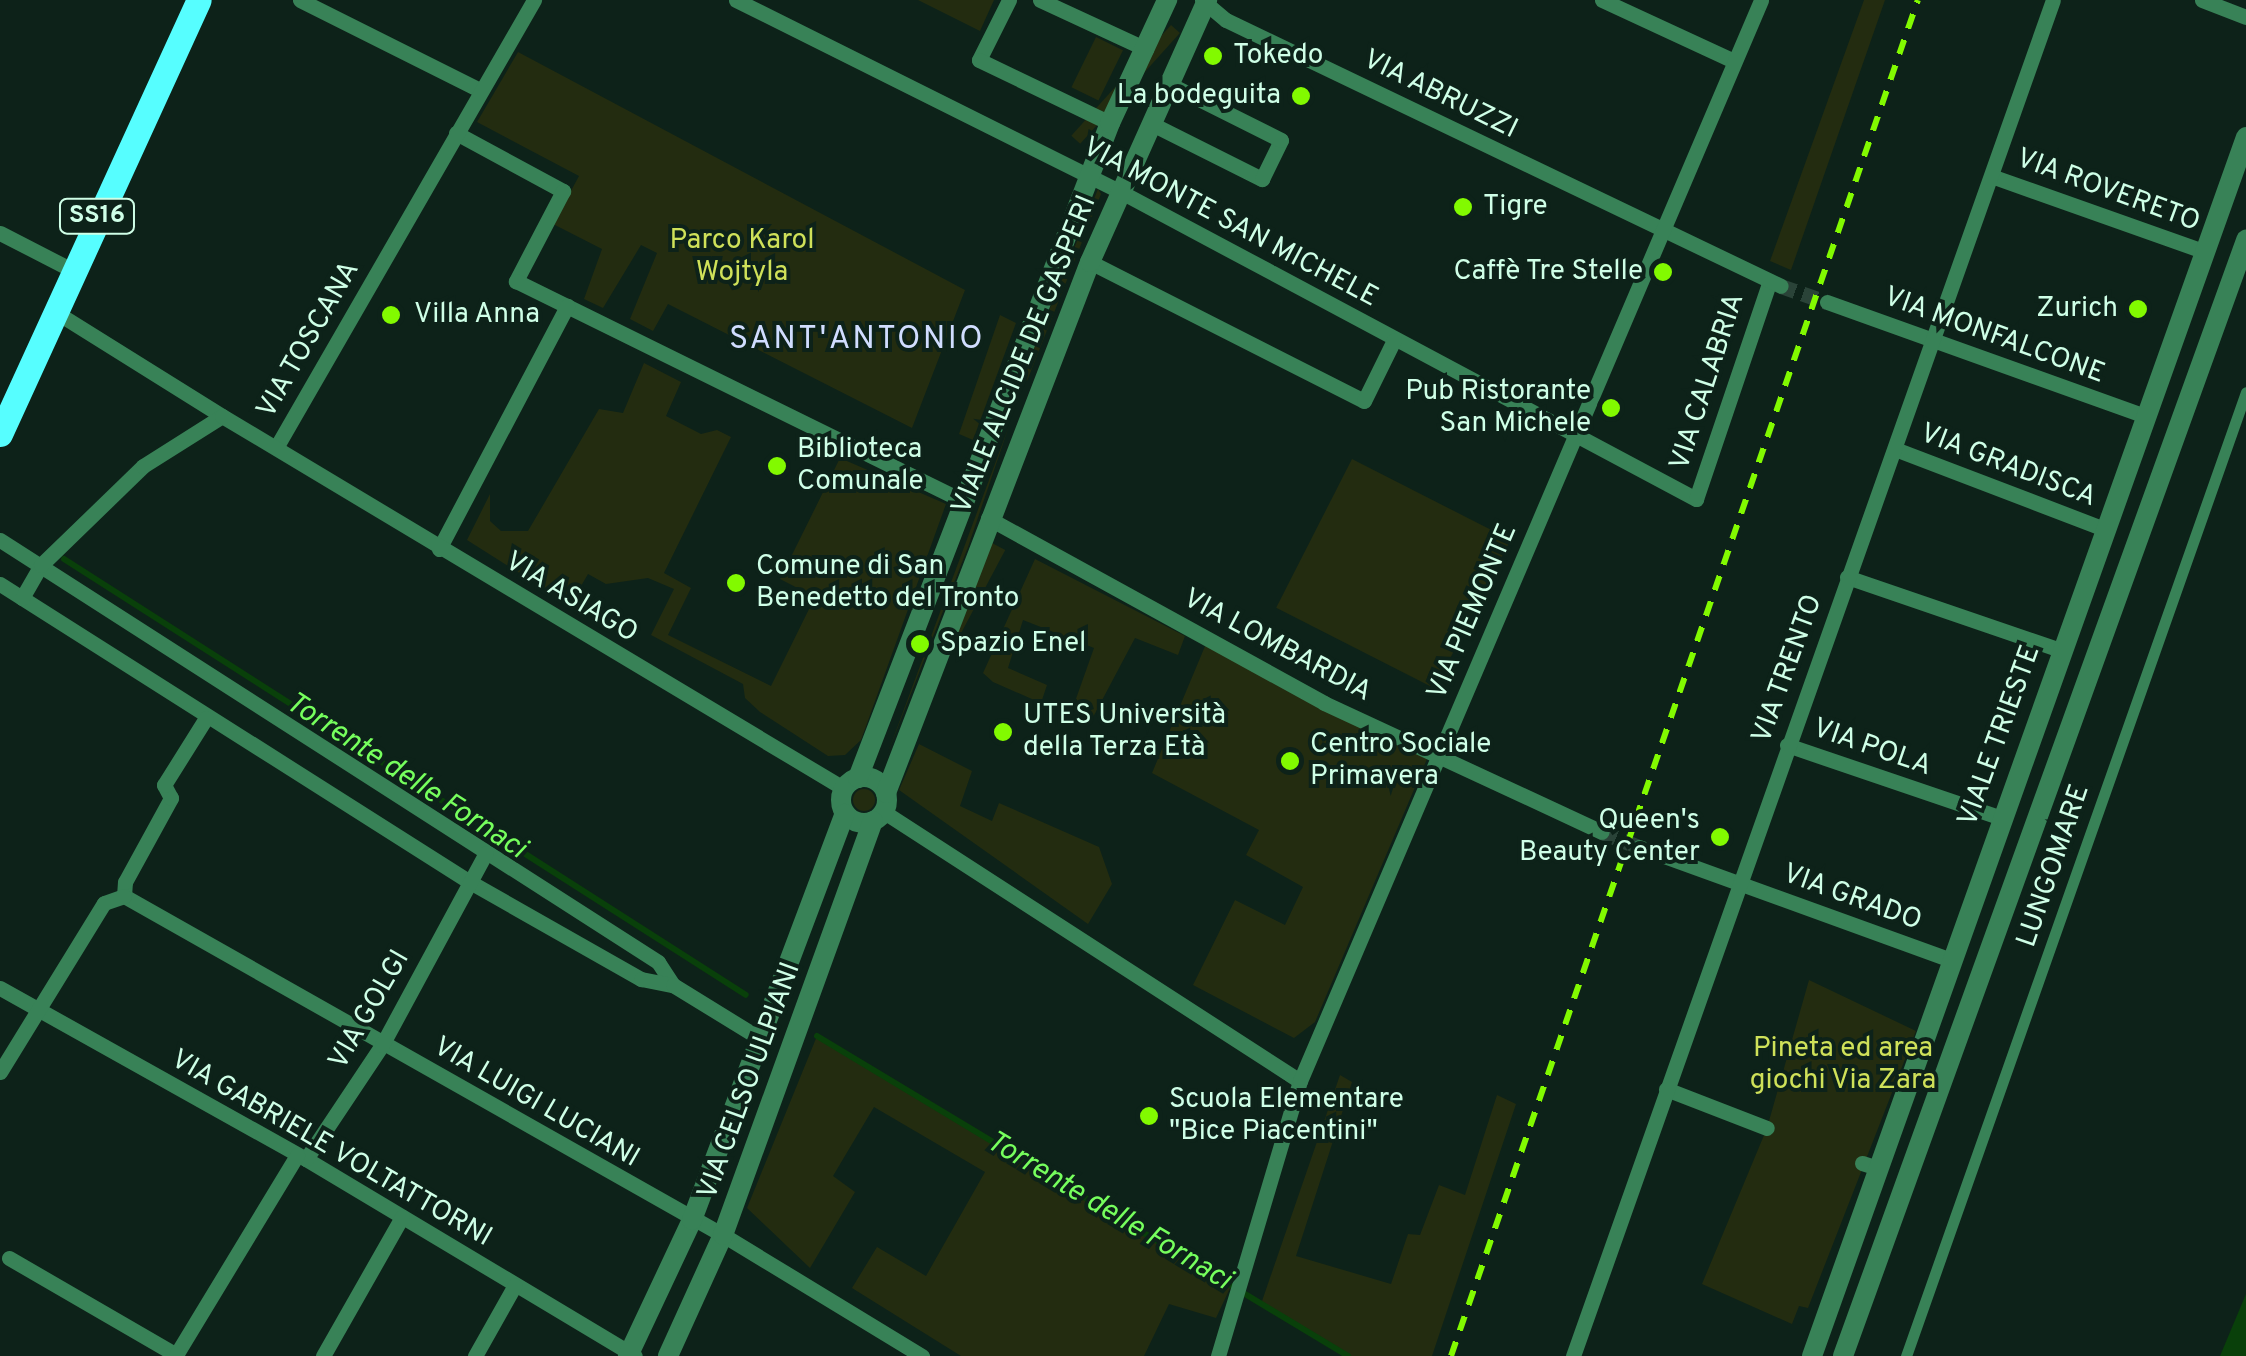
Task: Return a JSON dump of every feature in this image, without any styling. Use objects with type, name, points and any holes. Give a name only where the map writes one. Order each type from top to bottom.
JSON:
[{"type":"main road","name":"SS16","points":[[0,434],[199,0]]},
{"type":"street","points":[[300,0],[480,90]]},
{"type":"street","name":"VIA TOSCANA","points":[[22,598],[41,565],[143,466],[222,416],[277,446],[534,0]]},
{"type":"street","name":"VIA MONTE SAN MICHELE","points":[[736,0],[1121,192],[1696,499]]},
{"type":"street","points":[[1008,0],[979,60],[1110,123]]},
{"type":"street","points":[[1040,0],[1146,49]]},
{"type":"street","name":"VIALE ALCIDE DE GASPERI","points":[[850,783],[1110,123],[1167,0]]},
{"type":"street","points":[[1602,0],[1734,61]]},
{"type":"street","name":"VIA PIEMONTE","points":[[1218,1356],[1244,1283],[1300,1081],[1761,0]]},
{"type":"street","name":"VIA TRENTO","points":[[1572,1356],[1930,340],[1994,177],[2053,0]]},
{"type":"street","points":[[2202,0],[2246,17]]},
{"type":"street","name":"VIALE ALCIDE DE GASPERI","points":[[881,808],[988,518],[1090,262],[1205,1]]},
{"type":"street","name":"VIA ABRUZZI","points":[[1205,1],[1226,20],[1661,230]]},
{"type":"street","points":[[1154,124],[1262,178],[1281,140],[1171,85]]},
{"type":"street","points":[[456,133],[563,191],[516,282],[964,500]]},
{"type":"street","name":"VIALE TRIESTE","points":[[1812,1356],[1870,1166],[1949,959],[2246,137]]},
{"type":"street","name":"VIA ROVERETO","points":[[1994,177],[2206,252]]},
{"type":"street","name":"VIA CALABRIA","points":[[1661,230],[1775,284],[1696,499]]},
{"type":"street","points":[[0,233],[72,270]]},
{"type":"street","points":[[1843,1356],[2246,240]]},
{"type":"street","points":[[1090,262],[1364,401],[1394,340]]},
{"type":"street","name":"VIA MONFALCONE","points":[[1827,302],[2145,416]]},
{"type":"street","points":[[439,549],[566,306]]},
{"type":"street","points":[[54,312],[222,416]]},
{"type":"street","name":"LUNGOMARE","points":[[1906,1356],[2246,392]]},
{"type":"street","name":"VIA ASIAGO","points":[[277,446],[439,549],[850,783]]},
{"type":"street","name":"VIA GRADISCA","points":[[1894,449],[2104,529]]},
{"type":"street","name":"VIA LOMBARDIA","points":[[988,518],[1324,702],[1602,832]]},
{"type":"street","points":[[0,540],[658,962],[673,985]]},
{"type":"street","points":[[1847,577],[2060,650]]},
{"type":"street","points":[[0,584],[470,882],[641,979],[673,985],[759,1038]]},
{"type":"street","points":[[0,1072],[104,903],[124,896],[125,882],[171,798],[164,785],[206,718]]},
{"type":"street","name":"VIA POLA","points":[[1786,745],[1999,817]]},
{"type":"street","points":[[881,808],[857,822],[845,814],[850,783],[873,779],[881,808],[1300,1081]]},
{"type":"street","name":"VIA CELSO ULPIANI","points":[[668,1356],[723,1235],[881,808]]},
{"type":"street","name":"VIA CELSO ULPIANI","points":[[631,1355],[692,1220],[845,814]]},
{"type":"street","points":[[1639,847],[1738,883]]},
{"type":"street","name":"VIA GOLGI","points":[[9,1258],[176,1355],[301,1157],[382,1044],[486,853]]},
{"type":"street","name":"VIA GRADO","points":[[1738,883],[1949,959]]},
{"type":"street","name":"VIA LUIGI LUCIANI","points":[[124,896],[723,1235],[922,1356]]},
{"type":"street","name":"VIA GABRIELE VOLTATTORNI","points":[[0,988],[301,1157],[631,1355]]},
{"type":"street","points":[[1666,1088],[1767,1128]]},
{"type":"street","points":[[324,1356],[402,1217]]},
{"type":"street","points":[[475,1356],[515,1285]]},
{"type":"green space","points":[[918,0],[994,0],[980,31]]},
{"type":"green space","points":[[1864,0],[1885,0],[1791,270],[1770,261]]},
{"type":"green space","points":[[1171,25],[1180,33],[1080,144],[1071,136]]},
{"type":"green space","points":[[1096,37],[1123,50],[1098,100],[1071,87]]},
{"type":"green space","name":"Parco Karol Wojtyla","points":[[518,52],[965,290],[912,428],[668,304],[653,331],[630,319],[657,253],[641,245],[603,308],[584,299],[602,249],[553,224],[579,176],[477,122]]},
{"type":"green space","points":[[1098,189],[1101,194],[1027,381],[1023,375]]},
{"type":"green space","points":[[1000,315],[1016,323],[973,440],[959,434]]},
{"type":"green space","points":[[644,363],[681,382],[666,416],[701,434],[717,430],[731,437],[664,573],[691,588],[668,635],[771,686],[815,597],[780,579],[840,458],[946,504],[861,740],[845,755],[828,756],[760,712],[745,698],[743,684],[651,635],[674,589],[648,578],[606,584],[588,574],[570,605],[467,540],[490,494],[490,521],[501,531],[528,531],[599,409],[623,413]]},
{"type":"green space","points":[[1009,426],[968,547],[887,755]]},
{"type":"green space","points":[[1352,459],[1511,540],[1435,689],[1276,608]]},
{"type":"green space","points":[[992,543],[1005,550],[958,639],[945,632]]},
{"type":"green space","points":[[1035,559],[1185,636],[1178,655],[1135,638],[1091,721],[1072,710],[1094,648],[1023,620],[1008,668],[1047,685],[1041,703],[993,682],[983,673]]},
{"type":"green space","points":[[1208,639],[1427,759],[1315,1022],[1294,1038],[1193,985],[1235,900],[1285,925],[1303,887],[1246,855],[1259,830],[1152,773]]},
{"type":"green space","points":[[919,744],[972,771],[960,806],[992,821],[999,803],[1099,847],[1112,884],[1088,924],[899,790]]},
{"type":"green space","points":[[864,789],[872,792],[872,808],[864,811],[856,808],[853,800],[856,792]]},
{"type":"green space","name":"Pineta ed area giochi Via Zara","points":[[1809,980],[1916,1031],[1808,1308],[1799,1306],[1792,1324],[1702,1284],[1767,1128]]},
{"type":"green space","points":[[817,1036],[1231,1286],[1216,1318],[1169,1304],[1144,1356],[961,1356],[852,1288],[877,1247],[926,1276],[985,1172],[874,1107],[833,1176],[855,1192],[810,1268],[747,1208]]},
{"type":"green space","points":[[1340,1075],[1352,1082],[1296,1256],[1391,1284],[1408,1234],[1420,1235],[1439,1185],[1465,1195],[1497,1095],[1516,1104],[1432,1356],[1348,1356],[1261,1304]]},
{"type":"shaded area","points":[[2246,1294],[2246,1356],[2220,1356]]},
{"type":"waterway","name":"Torrente delle Fornaci","points":[[64,559],[746,995]]},
{"type":"waterway","name":"Torrente delle Fornaci","points":[[817,1036],[1348,1356]]},
{"type":"tunnel","points":[[1781,286],[1827,302]]},
{"type":"tunnel","points":[[1602,832],[1639,847]]},
{"type":"railway","points":[[1451,1356],[1918,0]]},
{"type":"place","name":"Tokedo","points":[[1213,56]]},
{"type":"place","name":"La bodeguita","points":[[1301,96]]},
{"type":"place","name":"Tigre","points":[[1463,207]]},
{"type":"place","name":"Caffè Tre Stelle","points":[[1663,272]]},
{"type":"place","name":"Zurich","points":[[2138,309]]},
{"type":"place","name":"Villa Anna","points":[[391,315]]},
{"type":"place","name":"Pub Ristorante San Michele","points":[[1611,408]]},
{"type":"place","name":"Biblioteca Comunale","points":[[777,466]]},
{"type":"place","name":"Comune di San Benedetto del Tronto","points":[[736,583]]},
{"type":"place","name":"Spazio Enel","points":[[920,644]]},
{"type":"place","name":"UTES Università della Terza Età","points":[[1003,732]]},
{"type":"place","name":"Centro Sociale Primavera","points":[[1290,761]]},
{"type":"place","name":"Queen's Beauty Center","points":[[1720,837]]},
{"type":"place","name":"Scuola Elementare \"Bice Piacentini\"","points":[[1149,1116]]},
{"type":"district","name":"SANT'ANTONIO","points":[[857,340]]}]
